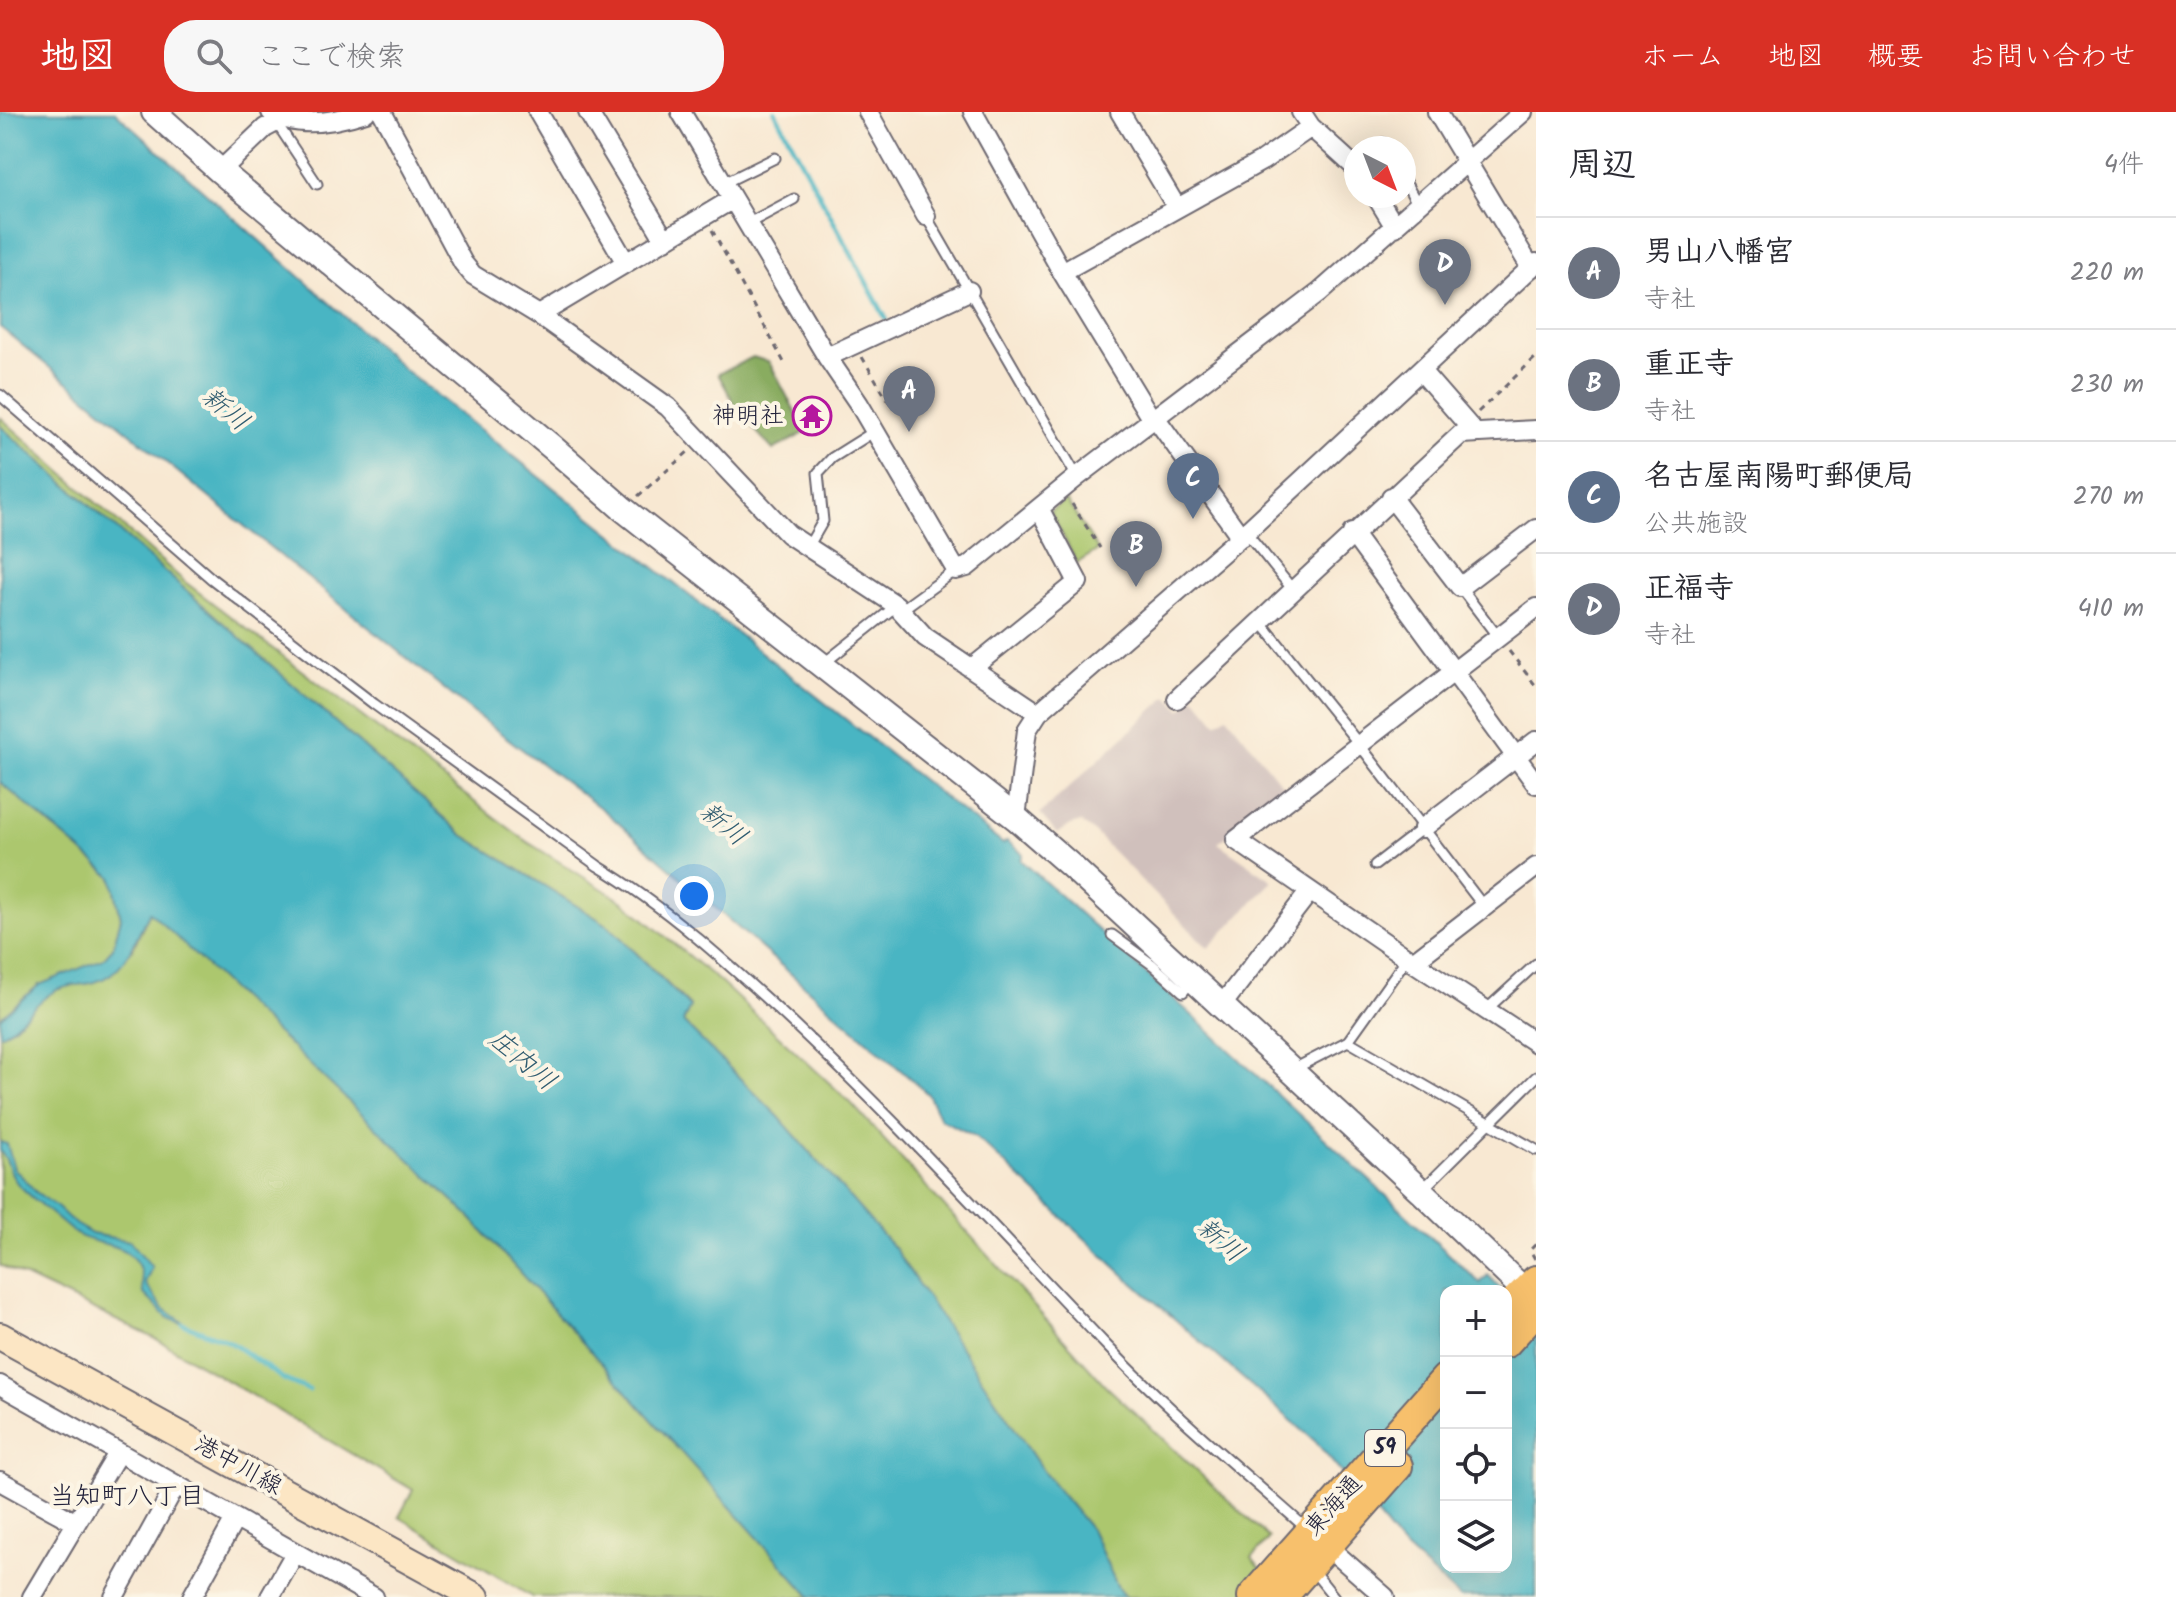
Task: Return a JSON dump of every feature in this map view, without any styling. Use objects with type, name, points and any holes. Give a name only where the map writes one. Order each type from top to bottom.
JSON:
[{"type":"main road","points":[[1512,1330],[1526,1301]]},
{"type":"main road","name":"港中川線","points":[[0,1336],[444,1586],[476,1597]]},
{"type":"main road","name":"東海通","points":[[1281,1597],[1440,1387]]},
{"type":"main road","name":"東海通","points":[[1253,1597],[1319,1544],[1440,1416]]},
{"type":"street","points":[[154,112],[623,509],[1016,818],[1421,1191],[1526,1301]]},
{"type":"street","points":[[220,171],[265,128],[283,117],[334,121],[366,112]]},
{"type":"street","points":[[382,112],[463,263],[473,275],[539,315],[668,407],[788,534],[899,608],[925,637],[1038,713]]},
{"type":"street","points":[[538,112],[626,263]]},
{"type":"street","points":[[588,112],[665,240]]},
{"type":"street","points":[[681,112],[746,225],[875,431],[956,570],[967,567],[1077,477],[1320,292],[1468,164],[1523,112]]},
{"type":"street","points":[[868,112],[926,216]]},
{"type":"street","points":[[973,112],[1062,272],[1154,419],[1243,535]]},
{"type":"street","points":[[1120,112],[1177,208]]},
{"type":"street","points":[[1016,818],[1027,730],[1038,713],[1243,535],[1534,266],[1437,112]]},
{"type":"street","points":[[1062,272],[1262,161],[1306,120],[1344,156]]},
{"type":"street","points":[[539,315],[705,216],[727,192]]},
{"type":"street","points":[[1383,208],[1395,227]]},
{"type":"street","points":[[827,357],[969,291]]},
{"type":"street","points":[[1421,371],[1471,428]]},
{"type":"street","points":[[1177,699],[1461,434],[1471,428],[1536,430]]},
{"type":"street","points":[[1391,497],[1460,587],[1536,529]]},
{"type":"street","points":[[972,668],[1078,582],[1039,508]]},
{"type":"street","points":[[1352,533],[1536,784]]},
{"type":"street","points":[[1536,608],[1236,840],[1536,1043]]},
{"type":"street","points":[[1423,828],[1536,741]]},
{"type":"street","points":[[1410,960],[1536,867]]},
{"type":"street","points":[[1222,1005],[1310,891]]},
{"type":"street","points":[[0,1385],[295,1553],[348,1591],[374,1597]]},
{"type":"street","points":[[32,1597],[118,1453]]},
{"type":"street","points":[[0,1481],[76,1523]]},
{"type":"street","points":[[114,1597],[176,1485]]},
{"type":"street","points":[[192,1597],[235,1519]]},
{"type":"street","points":[[1319,1544],[1385,1597]]},
{"type":"street","points":[[270,1597],[295,1553]]},
{"type":"lane","points":[[283,117],[317,184]]},
{"type":"lane","points":[[727,192],[775,158]]},
{"type":"lane","points":[[746,225],[794,199]]},
{"type":"lane","points":[[1416,202],[1419,207]]},
{"type":"lane","points":[[926,216],[1077,477]]},
{"type":"lane","points":[[0,395],[212,579],[374,704],[598,866],[633,887],[707,944],[838,1066],[972,1201],[1150,1390],[1319,1544],[1334,1597]]},
{"type":"lane","points":[[808,547],[823,521],[818,473],[832,458],[875,431]]},
{"type":"lane","points":[[1243,535],[1293,590]]},
{"type":"lane","points":[[820,666],[956,570]]},
{"type":"lane","points":[[1460,587],[1498,637]]},
{"type":"lane","points":[[1260,621],[1484,907]]},
{"type":"lane","points":[[1375,865],[1423,828]]},
{"type":"lane","points":[[1112,935],[1183,992],[1194,979]]},
{"type":"lane","points":[[1292,1070],[1348,1041],[1410,960]]},
{"type":"lane","points":[[1486,1010],[1536,964]]},
{"type":"lane","points":[[1348,1041],[1536,1150]]},
{"type":"lane","points":[[1421,1191],[1536,1077]]},
{"type":"path","points":[[705,216],[785,364]]},
{"type":"path","points":[[855,345],[889,402]]},
{"type":"path","points":[[1471,428],[1536,357]]},
{"type":"path","points":[[623,509],[701,441]]},
{"type":"path","points":[[1071,501],[1100,548]]},
{"type":"path","points":[[1498,637],[1536,686]]},
{"type":"path","points":[[1536,1244],[1530,1250],[1536,1260]]},
{"type":"shaded area","points":[[1168,696],[1181,710],[1195,697],[1217,723],[1227,716],[1288,792],[1218,843],[1273,881],[1208,948],[1095,833],[1081,822],[1057,834],[1040,814]]},
{"type":"green space","points":[[753,357],[769,362],[806,432],[773,450],[739,412],[718,374]]},
{"type":"green space","points":[[0,417],[185,582],[526,841],[625,903],[719,981],[851,1103],[1106,1386],[1269,1538],[1252,1558],[1283,1597],[1125,1597],[1092,1531],[1045,1474],[894,1248],[778,1116],[683,1022],[690,1006],[609,926],[463,835],[0,426]]},
{"type":"green space","points":[[1066,500],[1098,550],[1077,563],[1050,511]]},
{"type":"green space","points":[[0,782],[112,877],[121,918],[113,948],[100,963],[39,985],[0,1018]]},
{"type":"green space","points":[[150,911],[472,1219],[811,1597],[532,1597],[399,1517],[413,1490],[156,1339],[0,1265],[0,1035],[55,990],[92,983],[133,949]]},
{"type":"water","name":"新川","points":[[0,112],[115,112],[406,371],[1003,844],[1007,841],[1023,854],[1021,860],[1480,1283],[1488,1275],[1497,1285],[1440,1285],[1440,1573],[1512,1573],[1512,1301],[1536,1328],[1536,1597],[1459,1597],[1400,1544],[1316,1442],[1122,1273],[975,1136],[940,1119],[928,1094],[607,813],[475,714],[0,327]]},
{"type":"water","name":"庄内川","points":[[0,426],[463,835],[609,926],[690,1007],[683,1022],[778,1116],[894,1248],[1045,1474],[1092,1531],[1125,1597],[811,1597],[472,1219],[150,912],[129,953],[115,970],[95,982],[58,989],[0,1035],[0,1018],[39,985],[103,959],[113,948],[121,918],[112,877],[0,782]]},
{"type":"water","points":[[0,1142],[7,1144],[14,1168],[36,1192],[75,1224],[92,1234],[130,1241],[152,1267],[145,1283],[162,1307],[188,1326],[168,1318],[143,1293],[139,1267],[127,1253],[73,1232],[23,1189],[14,1179],[0,1151]]},
{"type":"waterway","points":[[775,112],[886,319]]},
{"type":"waterway","points":[[183,1324],[230,1342],[285,1380],[309,1390]]},
{"type":"place","name":"正福寺","points":[[1445,305]]},
{"type":"place","name":"神明社","points":[[812,416]]},
{"type":"place","name":"男山八幡宮","points":[[909,432]]},
{"type":"place","name":"名古屋南陽町郵便局","points":[[1193,519]]},
{"type":"place","name":"重正寺","points":[[1136,587]]},
{"type":"district","name":"当知町八丁目","points":[[127,1497]]}]
